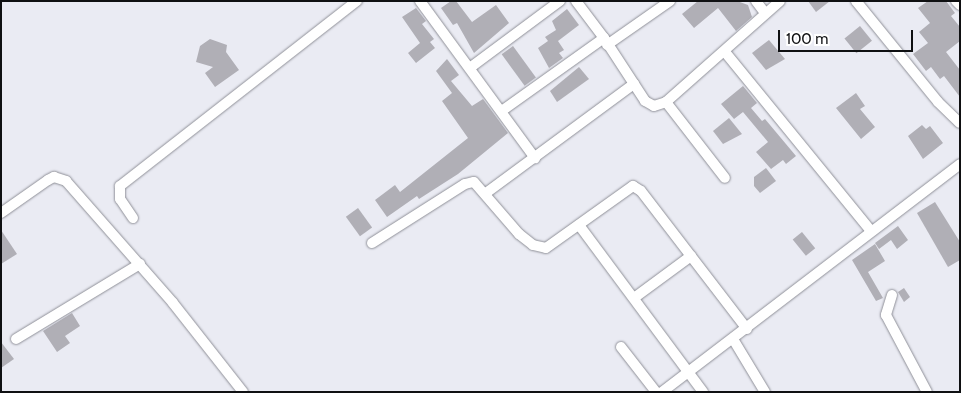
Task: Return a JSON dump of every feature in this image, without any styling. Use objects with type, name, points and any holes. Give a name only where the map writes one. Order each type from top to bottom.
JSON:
[{"type":"street","points":[[133,218],[120,199],[120,186],[357,1]]},
{"type":"street","points":[[420,1],[503,110],[535,158]]},
{"type":"street","points":[[471,67],[560,1]]},
{"type":"street","points":[[576,1],[606,42],[644,101],[654,106],[666,102],[725,52],[780,1]]},
{"type":"street","points":[[503,110],[670,1]]},
{"type":"street","points":[[756,1],[765,13]]},
{"type":"street","points":[[856,1],[938,102],[960,122]]},
{"type":"street","points":[[956,1],[960,6]]},
{"type":"street","points":[[725,52],[871,231]]},
{"type":"street","points":[[486,193],[634,84]]},
{"type":"street","points":[[666,102],[726,178]]},
{"type":"street","points":[[662,392],[960,164]]},
{"type":"street","points":[[1,212],[48,180],[60,178],[140,264],[243,392]]},
{"type":"street","points":[[372,243],[469,182],[479,184],[519,234],[540,248],[550,246],[629,187],[637,187],[746,329]]},
{"type":"street","points":[[579,225],[690,371],[703,392]]},
{"type":"street","points":[[634,298],[691,256]]},
{"type":"street","points":[[16,339],[140,264]]},
{"type":"street","points":[[892,295],[886,315],[928,392]]},
{"type":"street","points":[[733,339],[766,392]]},
{"type":"street","points":[[621,347],[656,392]]},
{"type":"building","points":[[451,1],[456,1],[472,22],[496,5],[509,23],[474,53],[457,23],[453,25],[441,8]]},
{"type":"building","points":[[698,1],[737,1],[748,5],[752,17],[736,31],[718,8],[694,28],[682,14]]},
{"type":"building","points":[[808,1],[830,1],[816,12]]},
{"type":"building","points":[[928,1],[946,1],[955,13],[951,16],[960,27],[960,41],[946,52],[960,70],[960,97],[944,76],[940,79],[931,67],[926,71],[913,54],[928,43],[919,32],[930,23],[918,8]]},
{"type":"building","points":[[416,8],[426,21],[422,24],[434,39],[430,42],[435,48],[416,63],[408,53],[420,43],[402,17]]},
{"type":"building","points":[[567,9],[579,25],[558,41],[564,50],[559,53],[563,58],[549,68],[538,48],[548,41],[545,37],[556,30],[552,21]]},
{"type":"building","points":[[860,26],[872,41],[856,53],[844,39]]},
{"type":"building","points":[[210,39],[227,45],[226,52],[239,70],[215,87],[205,73],[213,67],[196,62],[200,46]]},
{"type":"building","points":[[769,40],[785,59],[766,70],[752,53]]},
{"type":"building","points":[[513,46],[536,78],[525,86],[502,54]]},
{"type":"building","points":[[447,59],[459,75],[451,81],[472,106],[483,99],[508,133],[458,174],[419,199],[417,196],[387,217],[375,200],[395,185],[400,192],[468,138],[442,101],[452,93],[436,71]]},
{"type":"building","points":[[579,67],[589,79],[557,102],[550,91]]},
{"type":"building","points":[[743,86],[757,103],[751,108],[762,121],[765,119],[796,156],[786,164],[783,160],[771,169],[756,152],[768,142],[743,112],[734,119],[721,104]]},
{"type":"building","points":[[856,93],[865,106],[860,109],[875,127],[861,139],[836,108]]},
{"type":"building","points":[[729,118],[742,134],[723,144],[713,131]]},
{"type":"building","points":[[922,125],[926,129],[930,126],[943,143],[923,159],[908,136]]},
{"type":"building","points":[[766,168],[776,181],[760,193],[754,186],[754,177]]},
{"type":"building","points":[[935,202],[960,242],[960,260],[948,267],[917,213]]},
{"type":"building","points":[[358,208],[372,227],[360,236],[346,217]]},
{"type":"building","points":[[898,226],[908,240],[897,249],[891,240],[879,249],[875,243]]},
{"type":"building","points":[[1,230],[17,254],[1,264]]},
{"type":"building","points":[[802,232],[815,248],[806,256],[793,240]]},
{"type":"building","points":[[875,244],[885,261],[868,272],[883,298],[876,301],[852,260]]},
{"type":"building","points":[[904,288],[910,297],[904,302],[898,292]]},
{"type":"building","points":[[72,313],[80,326],[65,336],[70,343],[57,352],[43,331]]},
{"type":"building","points":[[1,342],[14,359],[1,368]]}]
